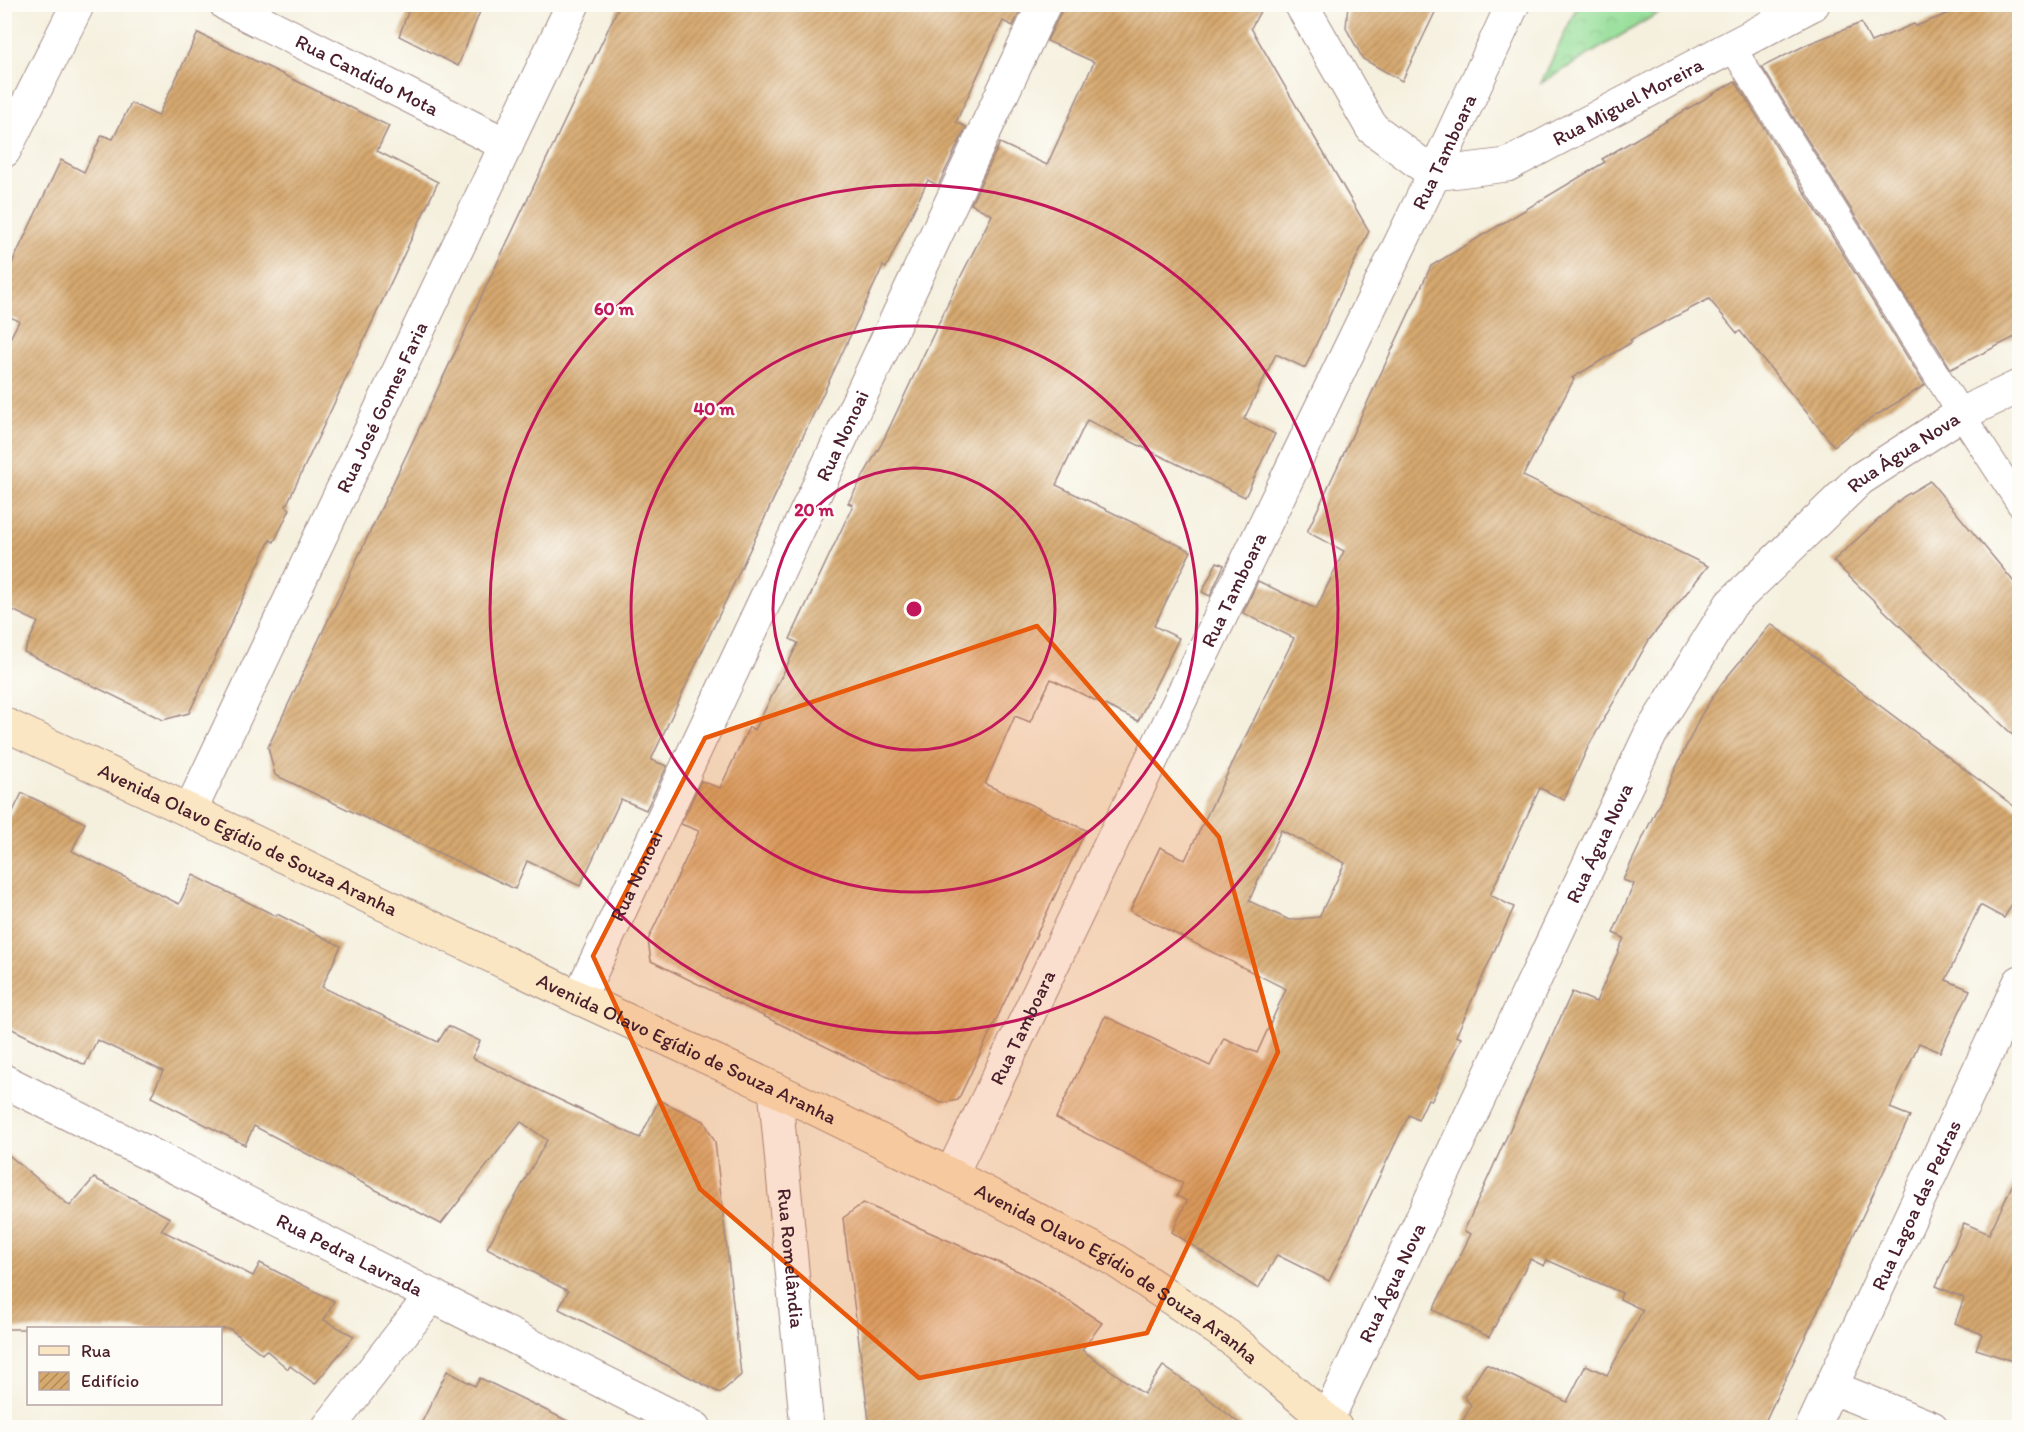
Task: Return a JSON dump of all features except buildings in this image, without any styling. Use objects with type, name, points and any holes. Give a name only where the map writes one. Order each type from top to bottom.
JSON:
[{"type":"main road","name":"Avenida Olavo Egídio de Souza Aranha","points":[[4,724],[775,1089],[951,1175],[1113,1259],[1229,1337],[1331,1424]]},
{"type":"street","points":[[4,151],[78,4]]},
{"type":"street","name":"Rua Candido Mota","points":[[226,4],[507,145]]},
{"type":"street","name":"Rua José Gomes Faria","points":[[190,811],[573,4]]},
{"type":"street","name":"Rua Nonoai","points":[[579,998],[1044,4]]},
{"type":"street","points":[[1301,4],[1372,128],[1434,174]]},
{"type":"street","name":"Rua Tamboara","points":[[951,1175],[1434,174],[1513,4]]},
{"type":"street","name":"Rua Miguel Moreira","points":[[1434,174],[1507,165],[1813,4]]},
{"type":"street","name":"Rua Água Nova","points":[[1331,1424],[1651,733],[1731,604],[1860,479],[1961,414],[2019,386]]},
{"type":"street","name":"Rua Lagoa das Pedras","points":[[1812,1428],[2019,982]]},
{"type":"street","name":"Rua Pedra Lavrada","points":[[4,1081],[694,1428]]},
{"type":"street","name":"Rua Romelândia","points":[[775,1089],[807,1428]]},
{"type":"street","points":[[328,1428],[432,1295]]},
{"type":"street","points":[[1831,1387],[1932,1428]]},
{"type":"lane","points":[[1732,47],[2019,504]]},
{"type":"highlighted area","points":[[1037,626],[1219,837],[1278,1052],[1147,1333],[919,1378],[700,1189],[593,956],[705,738]]},
{"type":"green space","points":[[1578,4],[1672,5],[1541,83]]}]
